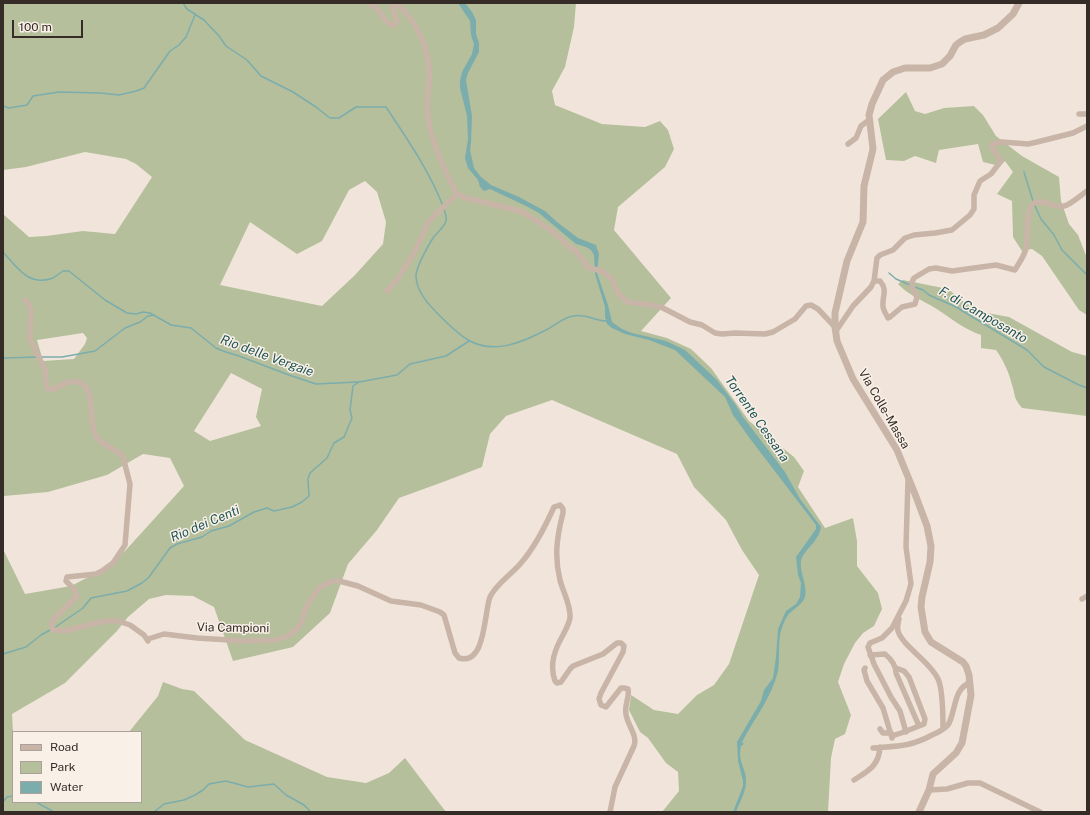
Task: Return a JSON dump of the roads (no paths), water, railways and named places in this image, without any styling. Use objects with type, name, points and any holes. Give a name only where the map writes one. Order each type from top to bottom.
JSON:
[{"type":"street","points":[[369,3],[392,25],[397,22],[392,7],[392,5],[396,3],[412,20],[418,29],[424,43],[428,62],[428,118],[440,159],[457,194],[470,199],[520,211],[556,234],[570,248],[576,251],[589,268],[602,271],[612,279],[618,293],[627,302],[661,307],[690,322],[702,325],[717,334],[769,333],[795,319],[806,306],[811,305],[818,309],[835,329],[853,306],[867,293],[874,281],[877,258],[880,255],[893,250],[905,238],[914,235],[952,230],[970,215],[974,209],[974,195],[980,181],[991,174],[1002,161],[992,147],[992,144],[1002,142],[1028,144],[1073,133],[1087,126]]},
{"type":"street","name":"Via Colle-Massa","points":[[919,812],[929,790],[933,774],[956,753],[962,743],[970,700],[970,683],[966,666],[963,662],[932,642],[925,632],[921,607],[930,562],[931,546],[927,526],[891,439],[853,379],[837,341],[835,329],[837,302],[847,261],[862,228],[864,217],[864,186],[873,150],[869,120],[872,104],[880,87],[887,76],[893,72],[905,68],[930,68],[942,64],[960,42],[965,39],[984,35],[998,28],[1013,14],[1019,3]]},
{"type":"street","points":[[1079,114],[1087,114]]},
{"type":"street","points":[[848,144],[856,138],[861,126],[869,120]]},
{"type":"street","points":[[874,281],[880,282],[884,286],[885,294],[883,306],[886,316],[890,318],[902,307],[915,304],[917,297],[912,288],[912,282],[914,278],[929,269],[936,268],[952,271],[996,265],[1015,270],[1026,250],[1028,210],[1031,205],[1035,202],[1044,202],[1055,206],[1066,206],[1087,191]]},
{"type":"street","points":[[387,291],[399,277],[428,222],[457,194]]},
{"type":"street","name":"Via Campioni","points":[[25,300],[30,309],[30,339],[36,356],[45,370],[46,386],[48,389],[52,390],[70,382],[79,382],[87,387],[90,396],[92,419],[96,436],[124,457],[130,484],[127,510],[127,535],[124,548],[113,562],[102,571],[96,574],[67,577],[66,581],[75,590],[77,596],[52,622],[52,629],[56,631],[74,629],[115,621],[130,624],[144,635],[148,641],[148,638],[164,634],[197,638],[270,641],[288,636],[294,632],[300,626],[310,601],[319,588],[332,582],[339,581],[358,586],[391,600],[421,606],[440,612],[444,615],[446,620],[456,656],[467,659],[471,658],[477,652],[489,603],[493,593],[526,556],[536,541],[554,507],[558,505],[561,506],[563,513],[557,540],[556,554],[559,578],[570,614],[569,623],[554,653],[553,666],[555,681],[561,682],[573,666],[603,654],[617,643],[621,643],[624,646],[623,652],[599,699],[601,705],[606,707],[622,688],[628,689],[629,693],[625,707],[636,740],[615,787],[610,812]]},
{"type":"street","points":[[906,732],[900,711],[872,663],[868,647],[870,643],[880,639],[889,632],[901,612],[911,584],[906,547],[908,480]]},
{"type":"street","points":[[901,612],[898,625],[900,635],[907,644],[928,663],[938,679],[943,709],[943,728]]},
{"type":"street","points":[[870,655],[885,654],[888,656],[896,668],[896,673],[921,725]]},
{"type":"street","points":[[865,668],[864,670],[867,681],[883,708],[891,735]]},
{"type":"street","points":[[880,729],[883,733],[891,735],[906,732],[921,725],[924,716],[911,681],[904,671],[896,668]]},
{"type":"street","points":[[873,748],[904,746],[916,743],[943,728],[948,724],[960,691],[970,683]]},
{"type":"street","points":[[900,711],[912,709]]},
{"type":"street","points":[[854,780],[876,763],[880,747]]},
{"type":"street","points":[[929,790],[947,789],[968,783],[980,783],[1040,812]]},
{"type":"water","points":[[458,3],[465,3],[472,12],[476,20],[476,34],[479,43],[479,52],[466,80],[472,116],[470,150],[474,168],[480,176],[491,185],[519,197],[545,211],[578,238],[596,245],[599,254],[597,273],[612,322],[622,329],[632,333],[666,341],[685,350],[717,380],[785,472],[800,499],[821,527],[817,537],[802,557],[801,570],[806,592],[805,597],[802,602],[788,615],[782,627],[780,635],[778,671],[772,690],[742,742],[744,744],[741,746],[740,757],[746,777],[746,786],[736,812],[733,812],[743,786],[738,761],[737,742],[761,701],[764,690],[773,678],[778,629],[786,611],[796,604],[800,597],[801,583],[798,575],[796,557],[816,529],[816,525],[733,415],[725,397],[675,350],[649,340],[625,334],[607,324],[605,307],[595,274],[594,255],[591,250],[576,244],[539,213],[490,189],[484,191],[480,187],[478,180],[468,168],[465,158],[468,139],[467,116],[460,88],[460,81],[462,72],[472,54],[474,44],[471,35],[470,21]]},
{"type":"waterway","points":[[183,3],[187,9],[204,20],[226,46],[247,60],[261,76],[293,92],[330,118],[339,118],[356,107],[386,107],[424,167],[443,206]]},
{"type":"waterway","points":[[3,106],[9,108],[27,105],[33,96],[59,92],[119,95],[144,88],[170,51],[179,45],[186,37],[195,15]]},
{"type":"waterway","points":[[1024,172],[1033,201]]},
{"type":"waterway","points":[[1034,204],[1041,219],[1054,235],[1062,250],[1087,275]]},
{"type":"waterway","points":[[444,209],[446,216],[444,226],[433,238],[418,267],[416,276],[418,288],[428,303],[464,338],[478,344],[498,347],[528,339],[563,320],[578,315],[608,321]]},
{"type":"waterway","name":"Rio delle Vergaie","points":[[3,252],[18,269],[30,278],[44,280],[53,278],[63,271],[69,271],[105,300],[127,313],[150,313],[171,325],[191,328],[216,348],[223,351],[316,384],[358,382]]},
{"type":"waterway","name":"F. di Camposanto","points":[[889,273],[896,279],[910,285]]},
{"type":"waterway","name":"F. di Camposanto","points":[[915,287],[956,307],[1027,350],[1044,367],[1087,388]]},
{"type":"waterway","points":[[41,357],[62,357],[95,351],[125,328],[140,322],[148,316],[154,315]]},
{"type":"waterway","name":"Rio dei Centi","points":[[54,628],[83,608],[91,598],[127,591],[142,583],[149,577],[170,548],[177,544],[202,537],[211,531],[229,526],[254,512],[267,508],[274,511],[292,507],[302,502],[309,496],[308,479],[310,473],[327,458],[334,443],[344,437],[352,418],[350,410],[353,386],[359,382],[397,375],[410,364],[446,356],[469,341]]},
{"type":"waterway","points":[[3,358],[38,357]]},
{"type":"waterway","name":"Rio dei Centi","points":[[3,654],[26,647],[50,630]]},
{"type":"waterway","points":[[154,812],[164,804],[184,800],[195,795],[209,784],[226,781],[248,787],[274,784],[286,795],[304,805],[311,812]]},
{"type":"waterway","points":[[3,802],[7,797],[12,796]]},
{"type":"waterway","points":[[38,803],[54,812]]},
{"type":"water label","name":"Torrente Cessana","points":[[757,419]]}]
